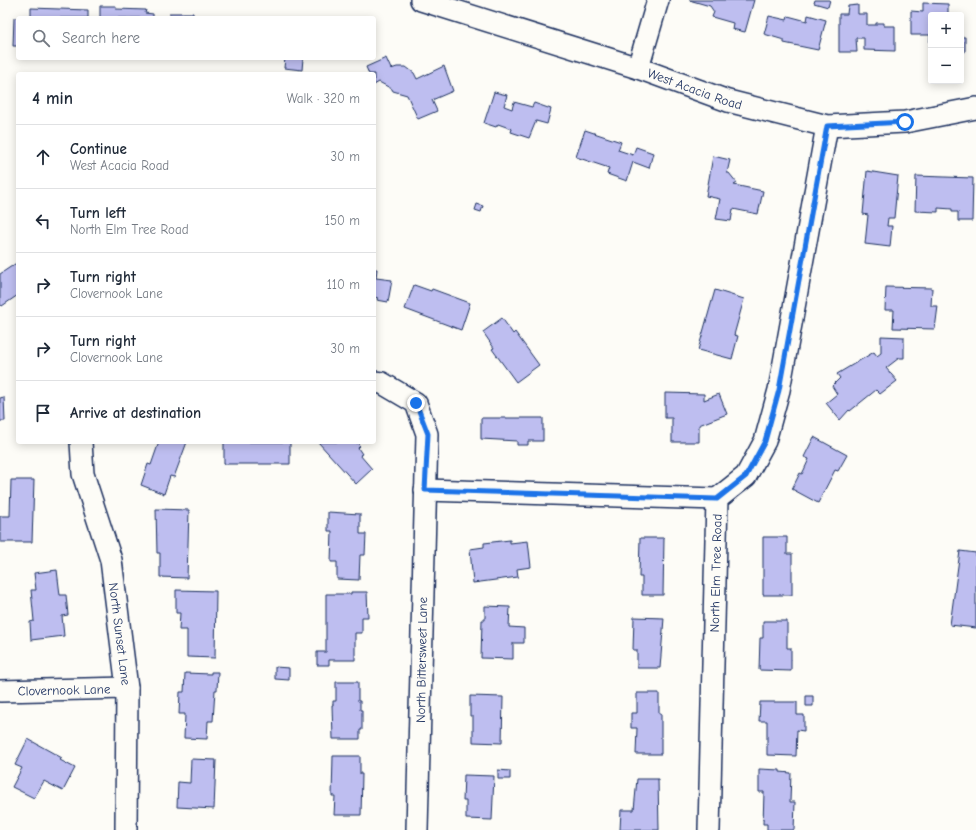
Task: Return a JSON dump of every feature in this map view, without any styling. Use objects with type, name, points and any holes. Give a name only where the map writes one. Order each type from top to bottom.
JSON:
[{"type":"street","name":"West Acacia Road","points":[[421,0],[638,68],[728,101],[827,126],[905,122],[976,108]]},
{"type":"street","points":[[638,68],[658,0]]},
{"type":"street","name":"North Elm Tree Road","points":[[709,830],[717,499],[746,476],[765,441],[779,390],[827,126]]},
{"type":"street","points":[[376,382],[382,383],[416,403],[428,434],[425,490],[717,499]]},
{"type":"street","name":"North Sunset Lane","points":[[81,444],[83,474],[111,560],[127,688],[126,830]]},
{"type":"street","name":"North Bittersweet Lane","points":[[417,830],[425,490]]},
{"type":"street","name":"Clovernook Lane","points":[[0,691],[127,688]]},
{"type":"building","points":[[689,0],[754,0],[745,32],[732,29],[733,23],[712,17],[714,12],[710,6]]},
{"type":"building","points":[[815,0],[830,0],[828,7],[814,3]]},
{"type":"building","points":[[923,3],[948,4],[948,12],[928,12],[928,35],[911,35],[911,11],[923,12]]},
{"type":"building","points":[[858,5],[858,14],[867,14],[867,25],[884,23],[884,26],[895,26],[895,51],[864,50],[864,38],[856,38],[857,52],[839,52],[839,14],[847,14],[848,6]]},
{"type":"building","points":[[100,6],[116,6],[116,9],[146,10],[145,13],[153,14],[153,16],[100,16]]},
{"type":"building","points":[[31,8],[88,10],[88,16],[31,16]]},
{"type":"building","points":[[170,13],[193,13],[193,16],[170,16]]},
{"type":"building","points":[[808,15],[826,20],[818,50],[784,43],[784,40],[764,34],[769,16],[787,20],[788,16],[807,21]]},
{"type":"building","points":[[14,18],[16,18],[16,46],[13,46]]},
{"type":"building","points":[[964,37],[965,37],[964,52]]},
{"type":"building","points":[[386,58],[391,69],[406,67],[414,73],[417,79],[444,66],[453,91],[432,100],[437,111],[418,119],[407,95],[393,91],[379,82],[376,84],[376,72],[368,72],[366,67]]},
{"type":"building","points":[[285,60],[303,60],[302,70],[284,68]]},
{"type":"building","points":[[494,92],[507,95],[504,106],[512,109],[514,102],[532,107],[534,103],[551,109],[547,124],[536,121],[529,138],[511,132],[512,129],[498,124],[496,127],[484,123]]},
{"type":"building","points":[[585,130],[621,142],[618,150],[633,155],[636,147],[653,153],[649,168],[633,162],[627,181],[607,174],[609,168],[576,157]]},
{"type":"building","points":[[713,156],[730,160],[727,173],[729,173],[737,183],[734,185],[763,191],[758,214],[733,209],[731,221],[716,219],[720,199],[706,196]]},
{"type":"building","points":[[867,171],[898,176],[894,218],[888,218],[887,226],[892,226],[890,247],[865,244],[868,215],[863,214]]},
{"type":"building","points":[[916,176],[973,178],[972,221],[958,221],[958,212],[952,212],[952,209],[938,208],[938,212],[915,211]]},
{"type":"building","points":[[477,204],[483,206],[481,212],[475,210]]},
{"type":"building","points":[[16,263],[16,296],[2,306],[0,304],[0,274]]},
{"type":"building","points":[[376,278],[392,280],[388,302],[377,300],[378,298],[376,298]]},
{"type":"building","points":[[414,285],[431,291],[432,289],[470,303],[461,330],[405,309]]},
{"type":"building","points":[[886,287],[932,288],[931,306],[938,306],[935,329],[893,328],[894,310],[885,310]]},
{"type":"building","points":[[715,290],[744,299],[734,335],[738,336],[732,359],[698,350]]},
{"type":"building","points":[[502,318],[513,334],[515,332],[539,365],[516,382],[492,349],[494,348],[483,332]]},
{"type":"building","points":[[881,336],[904,337],[904,358],[899,358],[886,368],[897,381],[880,394],[876,390],[850,411],[849,410],[840,420],[826,403],[837,394],[832,386],[840,378],[837,374],[874,352],[877,356],[881,353]]},
{"type":"building","points":[[665,393],[704,394],[704,400],[719,394],[727,414],[699,425],[699,442],[672,442],[672,418],[665,418]]},
{"type":"building","points":[[4,397],[5,421],[0,421],[0,398]]},
{"type":"building","points":[[481,418],[543,418],[543,441],[528,441],[528,445],[517,445],[517,441],[481,439]]},
{"type":"building","points":[[814,437],[847,455],[838,471],[835,470],[818,503],[792,489],[800,473],[802,474],[809,459],[804,457]]},
{"type":"building","points":[[158,444],[186,444],[174,477],[170,476],[164,494],[141,485],[148,464],[151,465]]},
{"type":"building","points":[[224,444],[290,444],[290,464],[224,464]]},
{"type":"building","points":[[320,444],[358,444],[360,446],[358,448],[362,454],[360,455],[372,469],[356,484]]},
{"type":"building","points":[[11,480],[34,480],[32,542],[0,542],[0,516],[10,516]]},
{"type":"building","points":[[156,509],[189,510],[187,578],[160,577],[160,553],[157,553]]},
{"type":"building","points":[[328,512],[360,514],[360,534],[366,534],[365,555],[360,555],[359,580],[337,579],[337,562],[331,562],[332,531],[328,531]]},
{"type":"building","points":[[763,537],[787,537],[787,554],[792,554],[792,595],[763,595]]},
{"type":"building","points":[[640,538],[664,538],[663,595],[642,595],[642,577],[639,577]]},
{"type":"building","points":[[510,540],[510,543],[528,541],[531,567],[517,569],[518,577],[473,583],[470,549],[484,547],[484,543]]},
{"type":"building","points":[[960,551],[976,553],[976,628],[950,625]]},
{"type":"building","points":[[57,570],[60,595],[66,595],[68,615],[62,616],[64,636],[31,640],[30,622],[34,621],[31,590],[36,590],[34,573]]},
{"type":"building","points":[[176,590],[216,591],[215,658],[187,657],[187,630],[179,630],[180,613],[176,613]]},
{"type":"building","points":[[351,592],[367,592],[368,617],[362,617],[362,633],[355,633],[355,660],[329,660],[329,665],[317,665],[317,652],[326,652],[326,594],[351,594]]},
{"type":"building","points":[[485,606],[510,607],[509,627],[524,628],[524,643],[513,643],[513,659],[481,658],[482,620],[485,620]]},
{"type":"building","points":[[634,617],[664,618],[660,668],[637,668],[637,650],[633,650]]},
{"type":"building","points":[[763,621],[787,621],[787,648],[791,648],[791,671],[759,670],[760,638],[763,638]]},
{"type":"building","points":[[275,667],[289,668],[289,680],[275,679]]},
{"type":"building","points":[[211,672],[218,672],[217,690],[215,690],[213,721],[208,721],[207,739],[184,738],[185,714],[179,714],[180,692],[184,692],[185,673],[211,674]]},
{"type":"building","points":[[336,682],[358,682],[358,701],[360,701],[360,710],[362,710],[362,730],[360,730],[360,739],[333,739],[332,705],[333,701],[336,701]]},
{"type":"building","points":[[637,693],[659,693],[659,714],[661,714],[661,754],[636,754],[637,728],[631,728],[631,713],[637,713]]},
{"type":"building","points":[[470,696],[503,697],[502,743],[473,742],[473,716],[470,716]]},
{"type":"building","points":[[806,696],[813,696],[813,706],[806,706]]},
{"type":"building","points":[[760,702],[797,702],[797,715],[804,715],[804,731],[797,730],[796,756],[767,755],[767,721],[759,721]]},
{"type":"building","points":[[28,739],[62,758],[60,760],[75,768],[63,791],[44,781],[34,798],[12,787],[22,768],[15,765]]},
{"type":"building","points":[[333,756],[360,756],[360,774],[362,774],[361,815],[334,815],[335,796],[332,796]]},
{"type":"building","points":[[191,759],[216,760],[214,809],[177,807],[178,782],[190,783]]},
{"type":"building","points":[[759,769],[780,770],[780,772],[791,773],[790,802],[795,802],[794,830],[767,830],[767,824],[763,824],[764,792],[759,792]]},
{"type":"building","points":[[498,770],[510,771],[510,779],[498,779]]},
{"type":"building","points":[[464,775],[494,776],[492,820],[466,819],[466,801],[463,801]]},
{"type":"building","points":[[637,779],[658,779],[659,830],[620,830],[621,810],[634,810]]},
{"type":"route","points":[[416,403],[428,434],[425,490],[717,499],[746,476],[765,441],[779,390],[827,126],[905,122]]}]
